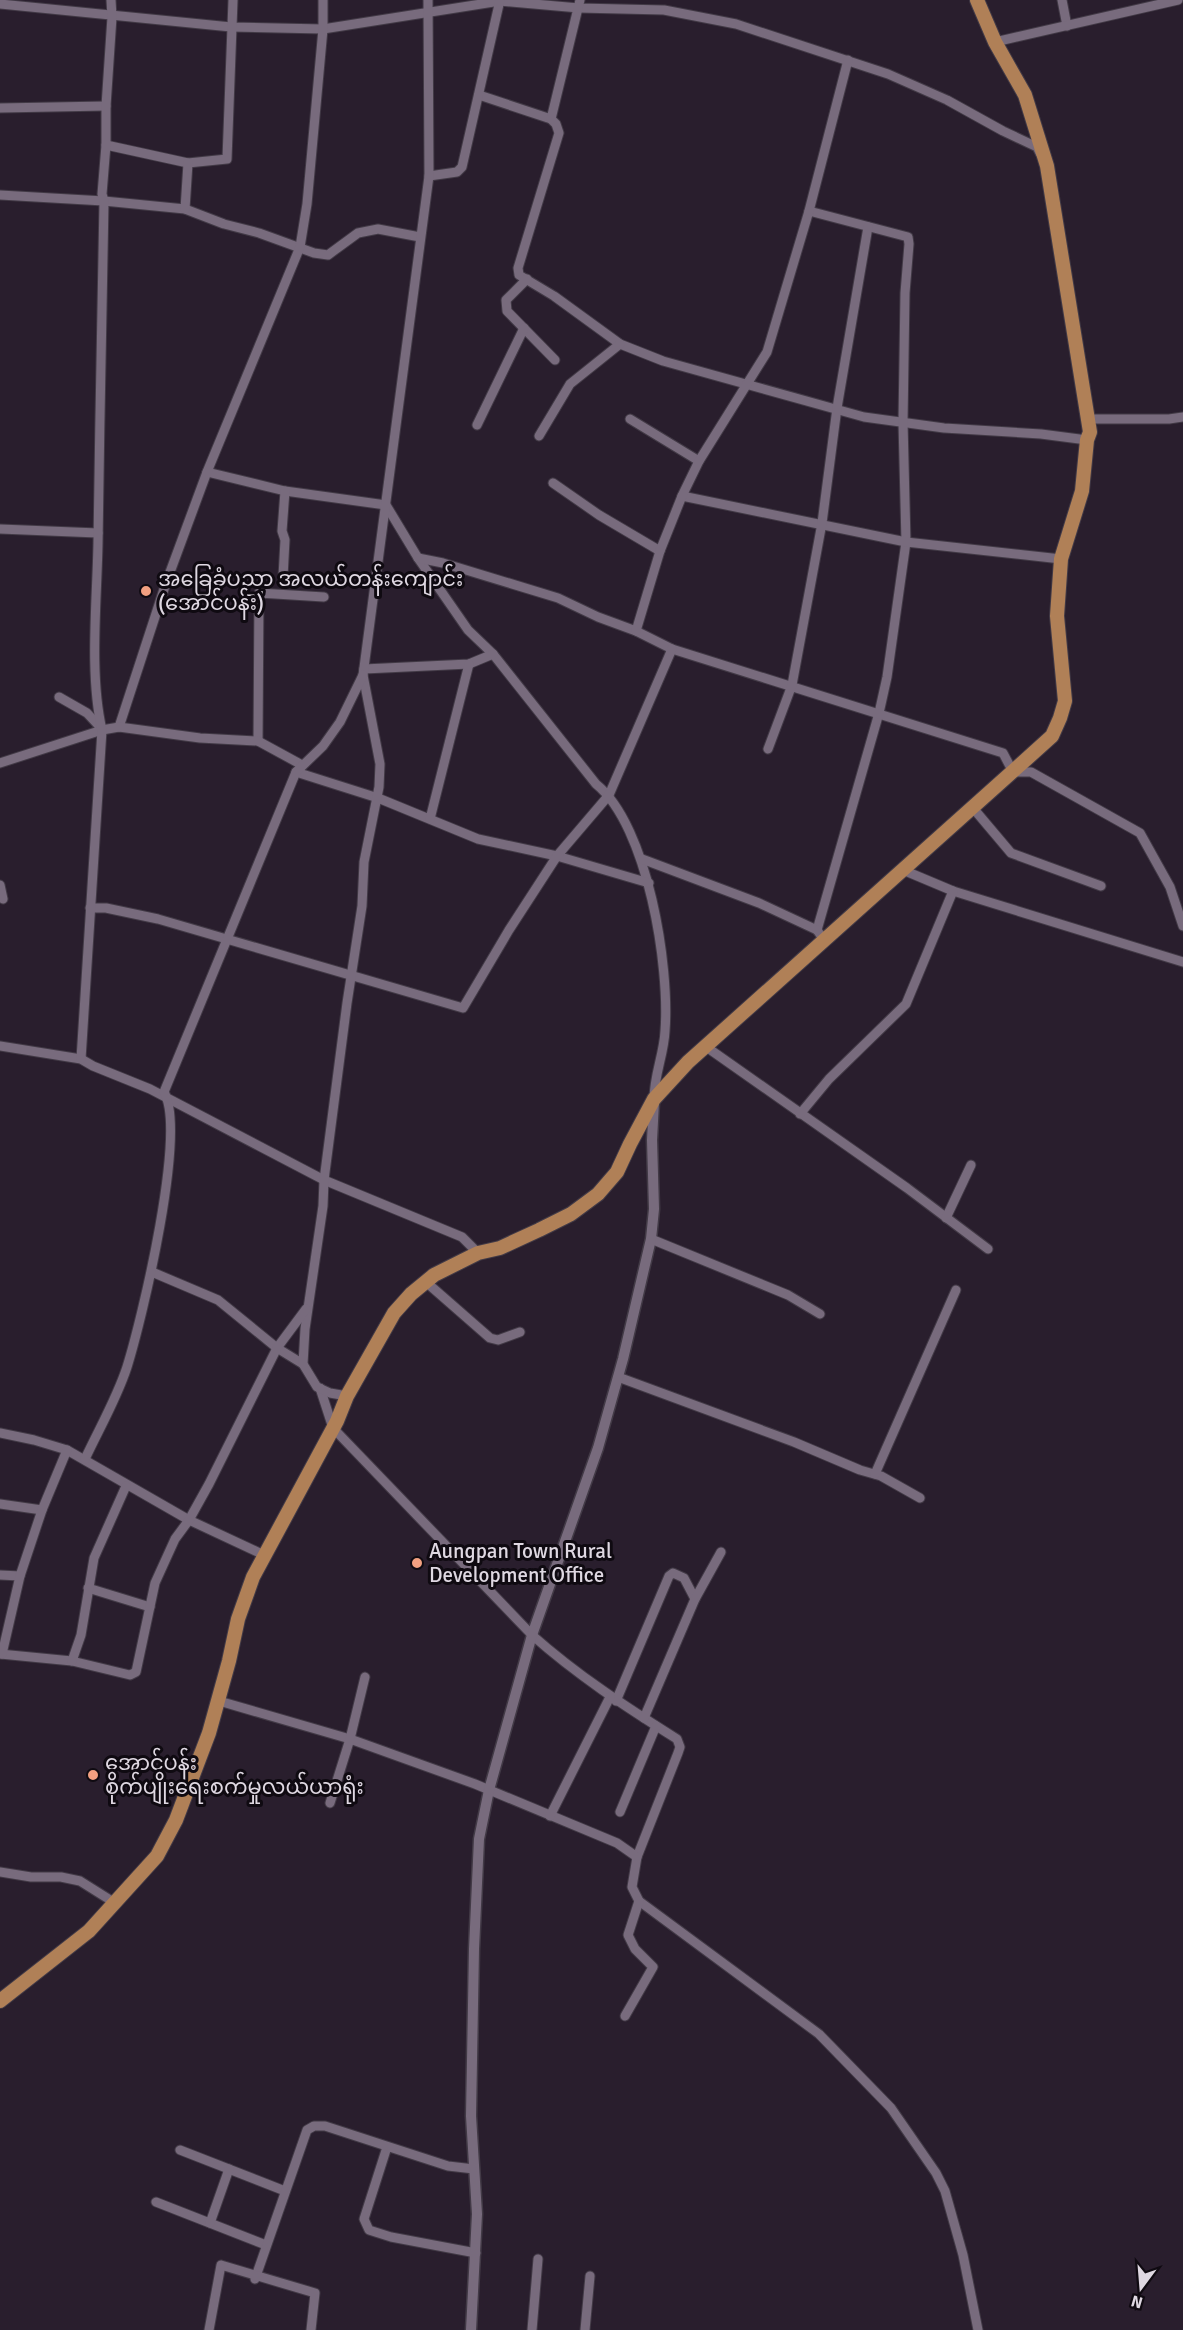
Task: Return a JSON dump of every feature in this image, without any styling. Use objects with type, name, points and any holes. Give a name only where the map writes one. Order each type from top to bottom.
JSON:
[{"type":"main road","points":[[0,2001],[89,1931],[157,1856],[176,1820],[209,1733],[219,1701],[238,1619],[253,1577],[333,1428],[347,1396],[394,1313],[411,1294],[426,1282],[478,1253],[500,1248],[571,1214],[598,1194],[617,1172],[654,1099],[688,1062],[821,935],[903,870],[1052,736],[1065,701],[1057,616],[1061,559],[1082,491],[1090,432],[1047,166],[1025,95],[996,42],[977,0]]},
{"type":"street","points":[[81,1059],[102,730],[98,711],[96,661],[104,201],[102,194],[111,0]]},
{"type":"street","points":[[106,145],[188,163],[227,159],[233,0]]},
{"type":"street","points":[[119,728],[166,583],[207,472],[300,247],[307,204],[323,29],[323,0]]},
{"type":"street","points":[[303,1364],[308,1307],[323,1206],[324,1180],[362,906],[364,862],[378,798],[380,764],[364,672],[429,176],[427,167],[428,0]]},
{"type":"street","points":[[0,4],[112,17],[231,27],[323,29],[500,0],[675,12],[736,24],[888,74],[947,100],[1037,147],[1047,166]]},
{"type":"street","points":[[429,176],[457,172],[462,167],[500,0]]},
{"type":"street","points":[[1062,0],[1067,26]]},
{"type":"street","points":[[1131,0],[1133,10]]},
{"type":"street","points":[[996,42],[1178,0]]},
{"type":"street","points":[[551,119],[579,4]]},
{"type":"street","points":[[636,631],[660,551],[682,496],[699,461],[766,352],[809,211],[848,60]]},
{"type":"street","points":[[479,95],[551,119],[556,124],[559,133],[518,268],[519,274],[620,344],[663,361],[864,417],[944,428],[1041,434],[1087,441]]},
{"type":"street","points":[[0,108],[106,106]]},
{"type":"street","points":[[185,209],[188,163]]},
{"type":"street","points":[[0,195],[104,201],[185,209],[314,253],[328,255],[358,232],[378,229],[420,237]]},
{"type":"street","points":[[642,859],[759,903],[821,935],[887,677],[906,542],[903,422],[904,293],[909,244],[908,237],[900,233],[809,211]]},
{"type":"street","points":[[768,749],[792,685],[822,524],[837,408],[868,227]]},
{"type":"street","points":[[527,279],[506,300],[507,311],[555,360]]},
{"type":"street","points":[[477,425],[524,328]]},
{"type":"street","points":[[539,436],[570,384],[620,344]]},
{"type":"street","points":[[1088,419],[1169,420],[1183,417]]},
{"type":"street","points":[[630,419],[699,461]]},
{"type":"street","points":[[207,472],[285,491],[386,505]]},
{"type":"street","points":[[553,483],[599,515],[660,551]]},
{"type":"street","points":[[284,577],[285,540],[282,531],[285,491]]},
{"type":"street","points":[[682,496],[906,542],[1061,559]]},
{"type":"street","points":[[386,505],[418,558],[468,630],[493,654],[596,784],[609,795],[642,859],[649,883],[666,999],[665,1033],[654,1082],[652,1140],[654,1209],[651,1239],[618,1377],[598,1448],[532,1635],[489,1790],[477,1865],[471,2116],[477,2214],[471,2330]]},
{"type":"street","points":[[0,529],[98,533]]},
{"type":"street","points":[[418,558],[443,563],[548,595],[636,631],[672,649],[1003,753],[1013,772],[1031,772],[1140,833],[1170,887],[1183,926]]},
{"type":"street","points":[[258,741],[260,593],[324,597]]},
{"type":"street","points":[[90,908],[106,908],[148,917],[228,938],[463,1008],[509,930],[557,856],[609,795],[672,649]]},
{"type":"street","points":[[364,672],[469,664],[493,654]]},
{"type":"street","points":[[430,819],[469,664]]},
{"type":"street","points":[[85,1459],[126,1369],[152,1272],[171,1139],[169,1100],[164,1092],[299,768],[323,746],[340,722],[364,672]]},
{"type":"street","points":[[59,697],[87,713],[102,730]]},
{"type":"street","points":[[0,763],[102,730],[119,728],[200,738],[258,741],[299,768],[478,839],[557,856],[649,883]]},
{"type":"street","points":[[973,808],[1011,853],[1101,886]]},
{"type":"street","points":[[903,870],[953,891],[1183,962]]},
{"type":"street","points":[[0,885],[3,899]]},
{"type":"street","points":[[800,1114],[829,1079],[906,1004],[953,891]]},
{"type":"street","points":[[0,1046],[81,1059],[150,1089],[324,1180],[462,1237],[478,1253]]},
{"type":"street","points":[[705,1046],[907,1188],[988,1249]]},
{"type":"street","points":[[946,1218],[971,1164]]},
{"type":"street","points":[[651,1239],[788,1295],[820,1314]]},
{"type":"street","points":[[152,1272],[218,1300],[277,1348],[303,1364],[320,1388],[333,1428],[532,1635],[613,1699],[677,1739],[680,1747],[637,1857],[632,1887],[639,1901],[819,2034],[891,2108],[936,2173],[945,2191],[963,2255],[978,2330]]},
{"type":"street","points":[[426,1282],[490,1338],[498,1340],[520,1332]]},
{"type":"street","points":[[875,1474],[956,1290]]},
{"type":"street","points":[[67,1450],[42,1510],[20,1576],[1,1654],[72,1661],[129,1675],[136,1672],[155,1583],[175,1539],[189,1520],[277,1348],[308,1307]]},
{"type":"street","points":[[618,1377],[875,1474],[920,1498]]},
{"type":"street","points":[[320,1388],[330,1393],[347,1396]]},
{"type":"street","points":[[0,1433],[67,1450],[189,1520],[264,1554]]},
{"type":"street","points":[[72,1661],[81,1635],[94,1558],[126,1485]]},
{"type":"street","points":[[0,1504],[42,1510]]},
{"type":"street","points":[[644,1718],[695,1599],[704,1587],[721,1552]]},
{"type":"street","points":[[550,1816],[613,1699],[669,1576],[674,1573],[684,1578],[695,1599]]},
{"type":"street","points":[[0,1575],[20,1576]]},
{"type":"street","points":[[88,1588],[150,1607]]},
{"type":"street","points":[[330,1803],[350,1739],[365,1677]]},
{"type":"street","points":[[219,1701],[350,1739],[489,1790],[617,1843],[637,1857]]},
{"type":"street","points":[[620,1812],[656,1726]]},
{"type":"street","points":[[0,1872],[31,1877],[61,1877],[80,1881],[115,1903]]},
{"type":"street","points":[[625,2016],[652,1967],[635,1949],[628,1935],[639,1901]]},
{"type":"street","points":[[255,2277],[307,2130],[314,2126],[325,2126],[448,2166],[474,2169]]},
{"type":"street","points":[[387,2147],[364,2219],[369,2230],[391,2237],[476,2253]]},
{"type":"street","points":[[180,2150],[285,2191]]},
{"type":"street","points":[[210,2223],[229,2169]]},
{"type":"street","points":[[156,2202],[266,2245]]},
{"type":"street","points":[[532,2330],[538,2259]]},
{"type":"street","points":[[209,2330],[221,2265],[315,2293],[311,2330]]},
{"type":"street","points":[[585,2330],[590,2276]]},
{"type":"place","name":"အခြေခံပညာ အလယ်တန်းကျောင်း (အောင်ပန်း)","points":[[146,591]]},
{"type":"place","name":"Aungpan Town Rural Development Office","points":[[417,1563]]},
{"type":"place","name":"အောင်ပန်း စိုက်ပျိုးရေးစက်မှုလယ်ယာရုံး","points":[[93,1775]]}]
